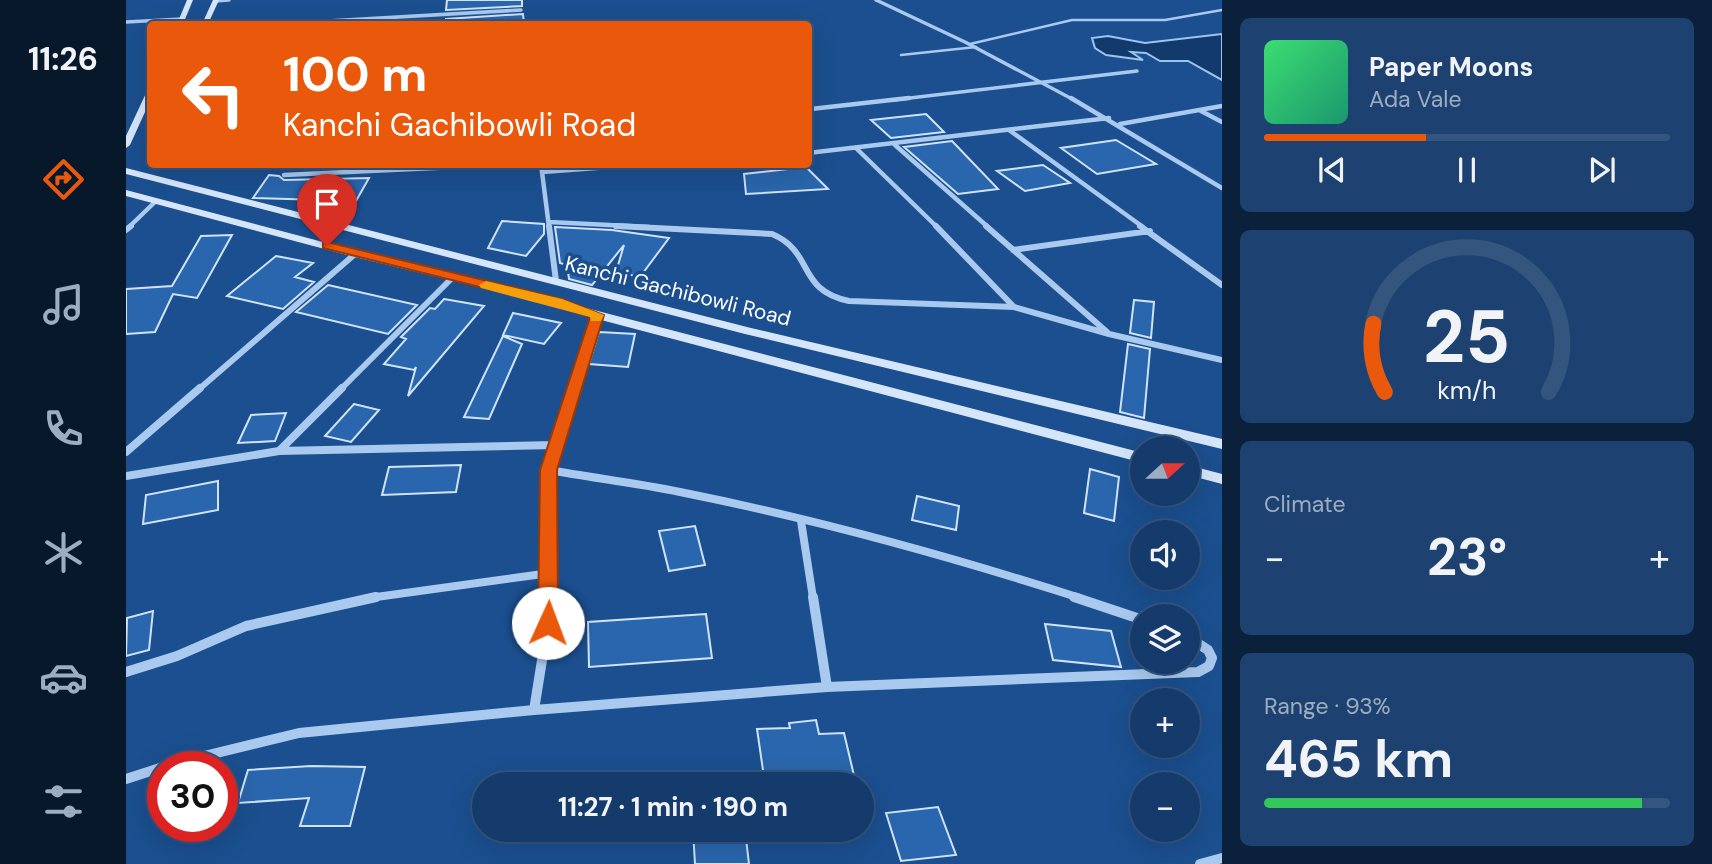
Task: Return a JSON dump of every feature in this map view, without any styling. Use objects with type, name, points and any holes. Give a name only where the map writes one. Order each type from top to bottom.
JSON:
[{"type":"main road","points":[[181,21],[190,0]]},
{"type":"main road","points":[[206,21],[216,0]]},
{"type":"main road","points":[[126,145],[147,100]]},
{"type":"main road","points":[[126,132],[138,122]]},
{"type":"main road","points":[[151,179],[155,168]]},
{"type":"main road","name":"Kanchi Gachibowli Road","points":[[126,171],[749,331],[1222,444]]},
{"type":"main road","points":[[179,205],[204,191]]},
{"type":"main road","name":"Kanchi Gachibowli Road","points":[[126,193],[355,254],[557,302],[597,315],[1130,455]]},
{"type":"main road","points":[[1200,473],[1222,479]]},
{"type":"street","points":[[216,0],[229,0]]},
{"type":"street","points":[[876,0],[973,45],[1109,118],[1222,188]]},
{"type":"street","points":[[328,21],[522,10]]},
{"type":"street","points":[[126,22],[147,22]]},
{"type":"street","points":[[812,108],[1045,84],[1137,71]]},
{"type":"street","points":[[1120,124],[1222,106]]},
{"type":"street","points":[[1200,111],[1222,122]]},
{"type":"street","points":[[812,153],[1109,118]]},
{"type":"street","points":[[1009,130],[1222,285]]},
{"type":"street","points":[[895,145],[1109,334]]},
{"type":"street","points":[[856,149],[940,230],[1013,307]]},
{"type":"street","points":[[284,175],[436,168]]},
{"type":"street","points":[[542,168],[556,281]]},
{"type":"street","points":[[543,172],[590,168]]},
{"type":"street","points":[[126,229],[156,201]]},
{"type":"street","points":[[549,222],[772,234],[793,245],[819,288],[831,297],[849,301],[1013,307],[1109,334],[1222,360]]},
{"type":"street","points":[[1013,250],[1150,231]]},
{"type":"street","points":[[126,452],[355,254]]},
{"type":"street","points":[[279,451],[453,277]]},
{"type":"street","points":[[534,710],[548,623],[549,470],[597,315]]},
{"type":"street","points":[[126,476],[279,451],[555,445]]},
{"type":"street","points":[[549,470],[695,495],[802,521],[1025,582],[1130,616]]},
{"type":"street","points":[[802,521],[827,687]]},
{"type":"street","points":[[126,672],[177,656],[246,626],[388,594],[550,573]]},
{"type":"street","points":[[1200,645],[1208,650],[1212,658],[1209,666],[1200,671]]},
{"type":"street","points":[[227,751],[299,733],[534,710],[827,687],[1149,674]]},
{"type":"street","points":[[126,779],[147,772]]},
{"type":"street","points":[[1200,864],[1222,858]]},
{"type":"lane","points":[[901,55],[973,45],[1072,20],[1165,20],[1222,10]]},
{"type":"water","points":[[1222,34],[1222,80],[1188,61],[1160,61],[1146,53],[1131,52],[1143,60],[1106,55],[1095,48],[1092,38],[1108,36],[1145,43]]},
{"type":"building","points":[[447,0],[522,0],[522,6],[446,10]]},
{"type":"building","points":[[523,14],[524,21],[446,21]]},
{"type":"building","points":[[926,114],[944,132],[891,138],[871,120]]},
{"type":"building","points":[[1116,140],[1156,164],[1097,174],[1061,148]]},
{"type":"building","points":[[952,141],[998,189],[958,194],[904,147]]},
{"type":"building","points":[[1043,165],[1070,183],[1025,191],[997,171]]},
{"type":"building","points":[[807,168],[828,189],[746,194],[744,174]]},
{"type":"building","points":[[269,175],[279,176],[284,180],[369,178],[356,201],[253,198]]},
{"type":"building","points":[[502,221],[544,224],[544,234],[526,256],[488,248]]},
{"type":"building","points":[[555,227],[612,230],[669,238],[640,277],[616,272],[624,245],[592,285],[569,279],[567,265],[560,263]]},
{"type":"building","points":[[232,235],[197,298],[173,294],[155,332],[126,334],[126,289],[172,286],[201,236]]},
{"type":"building","points":[[276,256],[313,263],[295,277],[314,282],[283,309],[227,296]]},
{"type":"building","points":[[328,285],[417,305],[388,334],[296,312]]},
{"type":"building","points":[[444,299],[484,306],[408,396],[416,367],[414,370],[384,364],[406,339],[401,337],[430,308],[435,309]]},
{"type":"building","points":[[1134,300],[1154,302],[1151,338],[1130,333]]},
{"type":"building","points":[[513,313],[561,323],[544,344],[503,335]]},
{"type":"building","points":[[599,332],[635,334],[628,367],[589,364]]},
{"type":"building","points":[[503,336],[522,344],[489,419],[464,417]]},
{"type":"building","points":[[1128,344],[1150,349],[1144,418],[1120,412]]},
{"type":"building","points":[[354,404],[379,410],[351,442],[325,436]]},
{"type":"building","points":[[286,413],[275,441],[238,443],[251,415]]},
{"type":"building","points":[[461,465],[456,492],[382,495],[389,467]]},
{"type":"building","points":[[1090,469],[1119,477],[1114,521],[1084,513]]},
{"type":"building","points":[[218,481],[218,510],[143,524],[146,495]]},
{"type":"building","points":[[917,496],[959,506],[956,530],[912,520]]},
{"type":"building","points":[[695,526],[705,565],[669,571],[659,531]]},
{"type":"building","points":[[153,611],[149,650],[126,656],[127,618]]},
{"type":"building","points":[[706,614],[712,658],[589,667],[588,622]]},
{"type":"building","points":[[1045,624],[1111,631],[1121,667],[1053,660]]},
{"type":"building","points":[[816,720],[819,734],[844,733],[853,772],[763,772],[757,729],[790,728],[789,723]]},
{"type":"building","points":[[311,766],[365,767],[350,826],[300,826],[309,798],[238,803],[248,770]]},
{"type":"building","points":[[938,807],[956,855],[901,861],[886,813]]},
{"type":"building","points":[[694,842],[746,842],[749,864],[695,864]]},
{"type":"slow traffic","points":[[486,285],[557,302],[597,315],[596,318]]},
{"type":"route","points":[[327,246],[557,302],[597,315],[549,470],[548,623]]}]
